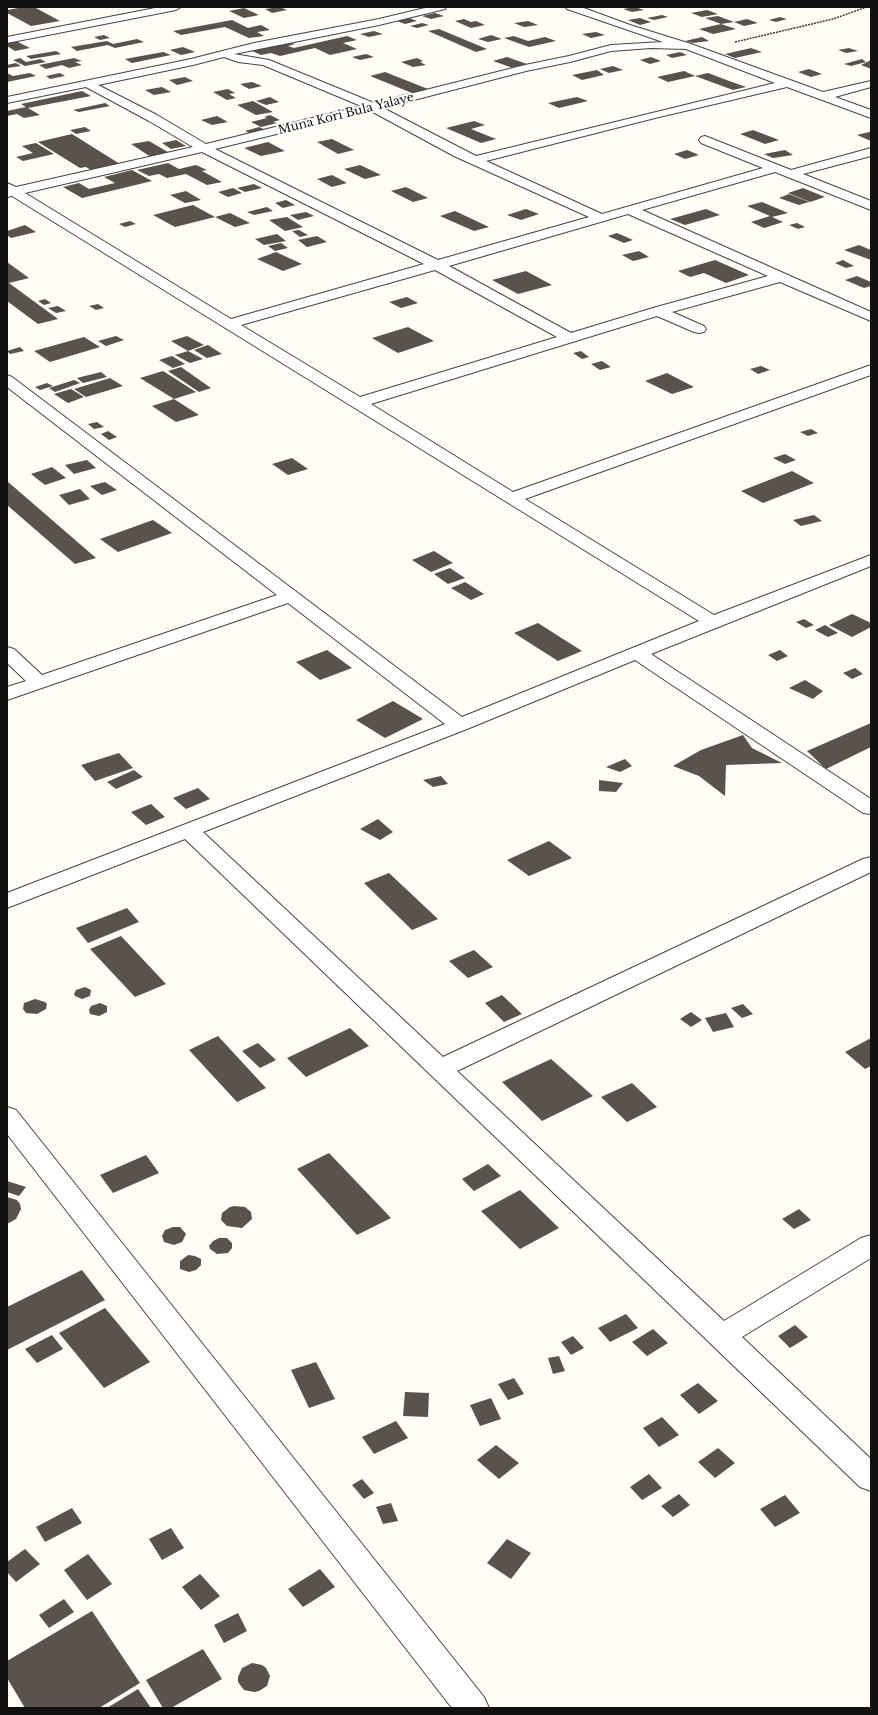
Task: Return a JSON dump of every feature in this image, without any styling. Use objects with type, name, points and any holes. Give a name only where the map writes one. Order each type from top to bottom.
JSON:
[{"type":"street","points":[[7,40],[176,7]]},
{"type":"street","points":[[392,7],[410,14]]},
{"type":"street","points":[[7,100],[193,62],[221,53],[322,34],[441,7]]},
{"type":"street","points":[[571,7],[626,27],[687,46],[871,114]]},
{"type":"street","points":[[624,47],[626,27]]},
{"type":"street","name":"Muna Kori Bula Yalaye","points":[[10,191],[203,148],[610,48],[651,45],[687,46]]},
{"type":"street","points":[[221,53],[238,59],[265,62],[373,107],[458,153],[600,218]]},
{"type":"street","points":[[86,83],[153,118],[203,148],[437,265],[570,338]]},
{"type":"street","points":[[476,160],[653,115],[788,84]]},
{"type":"street","points":[[823,96],[871,84]]},
{"type":"street","points":[[706,140],[871,206]]},
{"type":"street","points":[[790,174],[871,152]]},
{"type":"street","points":[[823,165],[871,163]]},
{"type":"street","points":[[230,324],[776,168]]},
{"type":"street","points":[[10,191],[230,324],[713,622]]},
{"type":"street","points":[[630,210],[871,317]]},
{"type":"street","points":[[358,403],[658,311],[781,277]]},
{"type":"street","points":[[658,311],[699,329]]},
{"type":"street","points":[[512,498],[871,370]]},
{"type":"street","points":[[7,380],[460,724]]},
{"type":"street","points":[[7,901],[460,724],[871,560]]},
{"type":"street","points":[[7,694],[291,596]]},
{"type":"street","points":[[7,653],[39,683]]},
{"type":"street","points":[[637,653],[871,808]]},
{"type":"street","points":[[188,830],[871,1478]]},
{"type":"street","points":[[439,1069],[871,864]]},
{"type":"street","points":[[7,1116],[472,1708]]},
{"type":"street","points":[[721,1336],[871,1245]]},
{"type":"path","points":[[687,46],[748,40],[759,36],[833,19],[867,7]]},
{"type":"building","points":[[34,7],[60,21],[31,26],[7,13],[7,10]]},
{"type":"building","points":[[280,7],[287,10],[272,13],[265,9]]},
{"type":"building","points":[[635,7],[644,10],[632,12],[623,9]]},
{"type":"building","points":[[244,8],[259,15],[244,18],[229,11]]},
{"type":"building","points":[[707,10],[718,14],[702,17],[691,13]]},
{"type":"building","points":[[435,13],[444,16],[431,19],[422,16]]},
{"type":"building","points":[[662,15],[668,17],[654,20],[647,18]]},
{"type":"building","points":[[718,16],[734,22],[721,24],[705,18]]},
{"type":"building","points":[[780,17],[787,19],[776,22],[769,20]]},
{"type":"building","points":[[409,18],[417,21],[405,24],[397,21]]},
{"type":"building","points":[[640,18],[651,22],[640,25],[628,20]]},
{"type":"building","points":[[464,19],[471,22],[476,21],[485,25],[471,28],[455,21]]},
{"type":"building","points":[[747,19],[758,23],[744,26],[734,22]]},
{"type":"building","points":[[232,20],[248,28],[261,25],[270,30],[257,32],[264,36],[249,38],[225,27],[181,35],[173,31]]},
{"type":"building","points":[[528,21],[538,25],[524,27],[514,23]]},
{"type":"building","points":[[422,23],[429,25],[417,28],[410,26]]},
{"type":"building","points":[[721,24],[736,29],[713,34],[699,29]]},
{"type":"building","points":[[439,29],[487,49],[476,52],[428,31]]},
{"type":"building","points":[[374,31],[383,34],[369,37],[360,34]]},
{"type":"building","points":[[596,32],[605,35],[591,38],[582,34]]},
{"type":"building","points":[[104,35],[110,38],[100,40],[94,37]]},
{"type":"building","points":[[491,35],[502,39],[488,42],[478,39]]},
{"type":"building","points":[[347,36],[357,40],[343,43],[357,49],[330,55],[315,48],[280,56],[271,53],[261,55],[248,49],[289,42],[295,44],[288,46],[294,48]]},
{"type":"building","points":[[514,36],[528,41],[545,37],[556,41],[529,47],[504,38]]},
{"type":"building","points":[[702,37],[709,41],[693,43],[685,41]]},
{"type":"building","points":[[137,39],[144,42],[115,48],[108,45],[77,51],[71,47],[107,41],[113,44]]},
{"type":"building","points":[[16,41],[30,48],[15,51],[7,46],[7,42]]},
{"type":"building","points":[[183,47],[195,52],[181,55],[170,50]]},
{"type":"building","points":[[751,48],[762,52],[735,58],[725,54]]},
{"type":"building","points":[[849,48],[858,51],[846,53],[838,50]]},
{"type":"building","points":[[56,51],[61,54],[31,59],[26,56]]},
{"type":"building","points":[[163,52],[171,55],[132,63],[125,59]]},
{"type":"building","points":[[680,52],[687,55],[672,58],[666,55]]},
{"type":"building","points":[[366,54],[374,57],[360,60],[352,57]]},
{"type":"building","points":[[507,57],[527,64],[513,68],[493,61]]},
{"type":"building","points":[[651,57],[661,61],[650,64],[640,60]]},
{"type":"building","points":[[20,58],[26,62],[40,59],[46,62],[25,66],[13,60]]},
{"type":"building","points":[[74,58],[82,61],[75,62],[82,65],[69,68],[62,65],[46,69],[39,65]]},
{"type":"building","points":[[417,58],[423,61],[420,62],[426,65],[413,67],[401,62]]},
{"type":"building","points":[[862,59],[866,62],[851,66],[844,64]]},
{"type":"building","points":[[871,60],[871,69],[861,65]]},
{"type":"building","points":[[16,63],[21,66],[7,68],[7,65]]},
{"type":"building","points":[[613,66],[623,70],[609,73],[600,69]]},
{"type":"building","points":[[809,69],[822,74],[811,77],[798,72]]},
{"type":"building","points":[[597,70],[604,75],[582,80],[572,75]]},
{"type":"building","points":[[684,71],[695,76],[668,82],[657,77]]},
{"type":"building","points":[[385,72],[428,89],[412,93],[370,76]]},
{"type":"building","points":[[7,73],[13,76],[30,73],[36,76],[7,82]]},
{"type":"building","points":[[60,73],[65,76],[50,79],[46,76]]},
{"type":"building","points":[[708,73],[746,87],[733,90],[695,76]]},
{"type":"building","points":[[185,77],[193,81],[177,85],[169,80]]},
{"type":"building","points":[[252,82],[262,86],[249,89],[240,84]]},
{"type":"building","points":[[162,87],[171,92],[154,95],[145,90]]},
{"type":"building","points":[[228,89],[235,93],[229,94],[236,98],[227,100],[213,92]]},
{"type":"building","points":[[82,91],[91,96],[28,108],[40,115],[24,118],[17,114],[7,116],[7,111],[26,107],[21,104]]},
{"type":"building","points":[[270,97],[279,102],[266,105],[256,101]]},
{"type":"building","points":[[577,97],[588,101],[559,108],[548,103]]},
{"type":"building","points":[[253,101],[273,112],[256,115],[237,105]]},
{"type":"building","points":[[105,103],[110,106],[79,112],[73,110]]},
{"type":"building","points":[[270,115],[280,120],[273,122],[277,123],[261,127],[251,122],[267,118],[264,117]]},
{"type":"building","points":[[217,116],[228,122],[212,125],[201,120]]},
{"type":"building","points":[[474,121],[485,125],[471,129],[496,139],[481,143],[446,128]]},
{"type":"building","points":[[85,127],[91,131],[76,134],[70,130]]},
{"type":"building","points":[[259,127],[268,131],[253,135],[245,131]]},
{"type":"building","points":[[753,130],[779,140],[765,144],[740,134]]},
{"type":"building","points":[[871,132],[871,141],[857,135]]},
{"type":"building","points":[[72,134],[120,164],[91,170],[86,167],[80,168],[38,142]]},
{"type":"building","points":[[332,139],[354,150],[338,154],[317,142]]},
{"type":"building","points":[[176,140],[186,146],[171,149],[162,143]]},
{"type":"building","points":[[149,141],[173,155],[154,159],[131,144]]},
{"type":"building","points":[[268,142],[285,151],[261,156],[244,148]]},
{"type":"building","points":[[36,143],[54,154],[23,161],[16,157],[33,153],[22,146]]},
{"type":"building","points":[[687,150],[699,155],[685,159],[674,154]]},
{"type":"building","points":[[785,150],[793,155],[773,158],[764,154]]},
{"type":"building","points":[[168,163],[179,169],[196,165],[207,170],[202,171],[222,182],[207,185],[186,174],[167,178],[159,174],[149,176],[137,170]]},
{"type":"building","points":[[360,165],[381,175],[365,179],[344,169]]},
{"type":"building","points":[[132,170],[152,181],[82,198],[63,187],[79,183],[89,189],[115,183],[104,177]]},
{"type":"building","points":[[332,175],[347,183],[332,187],[317,179]]},
{"type":"building","points":[[254,184],[262,188],[245,192],[237,188]]},
{"type":"building","points":[[406,187],[428,198],[413,202],[391,191]]},
{"type":"building","points":[[233,188],[242,193],[228,197],[218,192]]},
{"type":"building","points":[[803,188],[825,197],[810,202],[788,193]]},
{"type":"building","points":[[186,191],[201,200],[185,203],[170,195]]},
{"type":"building","points":[[789,194],[809,202],[799,205],[779,198]]},
{"type":"building","points":[[286,200],[295,205],[283,208],[275,203]]},
{"type":"building","points":[[762,202],[788,213],[772,217],[783,222],[764,228],[751,222],[770,216],[747,206]]},
{"type":"building","points":[[193,205],[215,217],[175,227],[153,215]]},
{"type":"building","points":[[267,207],[273,211],[254,215],[247,212]]},
{"type":"building","points":[[526,209],[539,214],[521,220],[507,215]]},
{"type":"building","points":[[706,209],[720,215],[685,225],[670,219]]},
{"type":"building","points":[[455,211],[489,227],[474,231],[440,216]]},
{"type":"building","points":[[306,212],[314,216],[298,220],[290,215]]},
{"type":"building","points":[[230,213],[250,223],[235,227],[215,217]]},
{"type":"building","points":[[287,217],[303,227],[285,231],[269,220]]},
{"type":"building","points":[[130,221],[136,224],[125,227],[119,224]]},
{"type":"building","points":[[797,223],[805,227],[798,229],[789,225]]},
{"type":"building","points":[[25,225],[36,232],[11,238],[7,235],[7,231]]},
{"type":"building","points":[[299,230],[308,235],[300,237],[292,231]]},
{"type":"building","points":[[617,233],[633,240],[624,243],[608,236]]},
{"type":"building","points":[[277,234],[286,241],[264,245],[255,239]]},
{"type":"building","points":[[317,236],[327,242],[307,247],[298,240]]},
{"type":"building","points":[[281,243],[288,248],[275,251],[268,246]]},
{"type":"building","points":[[859,245],[871,250],[871,260],[844,250]]},
{"type":"building","points":[[639,251],[649,257],[633,261],[622,255]]},
{"type":"building","points":[[276,252],[302,264],[283,271],[257,259]]},
{"type":"building","points":[[715,260],[749,275],[726,283],[704,273],[690,277],[678,271]]},
{"type":"building","points":[[843,260],[854,266],[846,268],[835,263]]},
{"type":"building","points":[[7,262],[29,278],[9,283],[7,282]]},
{"type":"building","points":[[526,271],[552,285],[518,294],[492,280]]},
{"type":"building","points":[[857,276],[871,282],[871,286],[864,288],[845,280]]},
{"type":"building","points":[[7,283],[58,319],[38,324],[7,301]]},
{"type":"building","points":[[407,297],[418,303],[401,308],[389,302]]},
{"type":"building","points":[[45,299],[51,303],[44,305],[38,301]]},
{"type":"building","points":[[98,304],[104,308],[96,310],[89,306]]},
{"type":"building","points":[[58,306],[66,311],[56,313],[48,308]]},
{"type":"building","points":[[408,327],[434,341],[398,353],[372,338]]},
{"type":"building","points":[[116,336],[124,340],[106,346],[98,341]]},
{"type":"building","points":[[187,336],[204,345],[188,351],[171,341]]},
{"type":"building","points":[[84,337],[100,347],[50,362],[34,351]]},
{"type":"building","points":[[208,345],[222,354],[207,358],[194,350]]},
{"type":"building","points":[[20,347],[24,351],[10,354],[7,351]]},
{"type":"building","points":[[188,351],[203,359],[190,363],[175,355]]},
{"type":"building","points":[[581,351],[589,357],[582,359],[573,353]]},
{"type":"building","points":[[172,356],[185,364],[173,368],[159,360]]},
{"type":"building","points":[[602,361],[611,367],[600,370],[591,364]]},
{"type":"building","points":[[761,366],[770,370],[758,374],[750,369]]},
{"type":"building","points":[[181,367],[211,388],[199,392],[168,371]]},
{"type":"building","points":[[163,371],[196,392],[174,399],[140,378]]},
{"type":"building","points":[[101,372],[107,377],[83,383],[77,378]]},
{"type":"building","points":[[667,373],[694,387],[672,394],[645,381]]},
{"type":"building","points":[[110,378],[123,386],[86,397],[74,389]]},
{"type":"building","points":[[74,380],[80,383],[55,392],[49,388]]},
{"type":"building","points":[[47,383],[53,386],[40,390],[35,387]]},
{"type":"building","points":[[71,389],[84,397],[68,403],[54,394]]},
{"type":"building","points":[[174,399],[199,415],[176,422],[152,406]]},
{"type":"building","points":[[97,422],[104,427],[94,429],[88,424]]},
{"type":"building","points":[[811,429],[818,433],[808,436],[800,432]]},
{"type":"building","points":[[108,431],[117,437],[109,440],[101,434]]},
{"type":"building","points":[[785,454],[796,460],[785,464],[773,458]]},
{"type":"building","points":[[292,458],[308,469],[288,475],[272,464]]},
{"type":"building","points":[[87,460],[96,468],[74,474],[65,465]]},
{"type":"building","points":[[52,467],[66,478],[45,485],[31,474]]},
{"type":"building","points":[[792,471],[814,483],[763,503],[741,491]]},
{"type":"building","points":[[7,481],[96,558],[75,564],[7,505]]},
{"type":"building","points":[[105,482],[117,490],[102,495],[90,486]]},
{"type":"building","points":[[80,489],[90,499],[69,505],[59,495]]},
{"type":"building","points":[[814,515],[822,521],[801,526],[793,520]]},
{"type":"building","points":[[153,520],[172,533],[118,552],[100,539]]},
{"type":"building","points":[[434,551],[453,563],[431,572],[412,560]]},
{"type":"building","points":[[450,568],[465,578],[448,584],[434,574]]},
{"type":"building","points":[[465,582],[484,594],[471,600],[451,588]]},
{"type":"building","points":[[852,614],[871,623],[871,627],[852,637],[829,625]]},
{"type":"building","points":[[804,619],[814,625],[806,628],[796,622]]},
{"type":"building","points":[[538,623],[582,651],[558,661],[514,633]]},
{"type":"building","points":[[825,625],[838,633],[828,637],[815,630]]},
{"type":"building","points":[[327,650],[352,668],[320,680],[296,662]]},
{"type":"building","points":[[780,650],[788,656],[777,661],[768,655]]},
{"type":"building","points":[[855,668],[863,674],[852,679],[843,673]]},
{"type":"building","points":[[805,680],[823,691],[813,699],[789,688]]},
{"type":"building","points":[[393,701],[423,719],[385,738],[356,720]]},
{"type":"building","points":[[871,723],[871,747],[826,769],[807,751]]},
{"type":"building","points":[[743,735],[752,748],[782,763],[726,765],[725,796],[699,776],[673,766],[701,750]]},
{"type":"building","points":[[119,753],[133,768],[95,781],[81,765]]},
{"type":"building","points":[[625,759],[632,766],[620,772],[606,767]]},
{"type":"building","points":[[134,770],[143,777],[116,789],[107,782]]},
{"type":"building","points":[[441,776],[448,784],[433,787],[423,780]]},
{"type":"building","points":[[599,780],[623,783],[616,792],[599,791]]},
{"type":"building","points":[[198,788],[210,799],[186,809],[173,798]]},
{"type":"building","points":[[151,804],[165,817],[146,825],[131,812]]},
{"type":"building","points":[[378,819],[393,832],[380,840],[360,829]]},
{"type":"building","points":[[549,841],[572,858],[529,876],[507,860]]},
{"type":"building","points":[[389,873],[438,919],[412,930],[364,883]]},
{"type":"building","points":[[127,908],[139,922],[88,943],[76,928]]},
{"type":"building","points":[[121,936],[166,984],[135,997],[90,949]]},
{"type":"building","points":[[474,950],[493,967],[468,978],[449,961]]},
{"type":"building","points":[[85,987],[91,990],[90,996],[82,999],[75,996],[74,994],[76,990]]},
{"type":"building","points":[[502,995],[522,1014],[504,1022],[485,1003]]},
{"type":"building","points":[[35,999],[45,1002],[47,1004],[46,1009],[37,1014],[26,1013],[23,1009],[24,1003]]},
{"type":"building","points":[[100,1003],[107,1006],[107,1012],[99,1016],[90,1014],[89,1010],[91,1006]]},
{"type":"building","points":[[743,1004],[753,1014],[742,1018],[731,1008]]},
{"type":"building","points":[[691,1012],[702,1020],[691,1027],[680,1019]]},
{"type":"building","points":[[726,1013],[734,1027],[713,1032],[705,1018]]},
{"type":"building","points":[[350,1028],[369,1046],[306,1077],[287,1058]]},
{"type":"building","points":[[218,1036],[266,1088],[237,1102],[189,1050]]},
{"type":"building","points":[[871,1038],[871,1066],[865,1069],[845,1052]]},
{"type":"building","points":[[258,1043],[276,1060],[260,1068],[242,1051]]},
{"type":"building","points":[[551,1059],[593,1096],[542,1121],[502,1082]]},
{"type":"building","points":[[632,1083],[657,1107],[627,1122],[601,1097]]},
{"type":"building","points":[[329,1153],[391,1218],[357,1235],[297,1169]]},
{"type":"building","points":[[146,1155],[159,1173],[113,1193],[100,1175]]},
{"type":"building","points":[[488,1164],[501,1176],[474,1191],[462,1179]]},
{"type":"building","points":[[7,1181],[26,1187],[19,1196],[7,1192]]},
{"type":"building","points":[[520,1190],[559,1228],[520,1249],[481,1211]]},
{"type":"building","points":[[7,1197],[17,1200],[21,1209],[16,1219],[7,1224]]},
{"type":"building","points":[[234,1206],[245,1207],[251,1212],[252,1219],[242,1228],[227,1226],[221,1220],[222,1213]]},
{"type":"building","points":[[799,1209],[811,1220],[794,1229],[782,1219]]},
{"type":"building","points":[[173,1227],[180,1227],[186,1234],[182,1242],[174,1245],[164,1242],[162,1236],[165,1230]]},
{"type":"building","points":[[219,1238],[227,1238],[232,1243],[232,1248],[228,1253],[217,1254],[210,1249],[209,1246],[213,1241]]},
{"type":"building","points":[[188,1255],[201,1259],[201,1265],[196,1270],[189,1272],[180,1269],[180,1261]]},
{"type":"building","points":[[82,1270],[105,1300],[7,1350],[7,1307]]},
{"type":"building","points":[[105,1308],[150,1362],[104,1388],[59,1333]]},
{"type":"building","points":[[626,1314],[638,1328],[610,1342],[598,1328]]},
{"type":"building","points":[[795,1325],[808,1337],[790,1348],[778,1336]]},
{"type":"building","points":[[653,1329],[668,1343],[647,1356],[632,1342]]},
{"type":"building","points":[[52,1335],[63,1349],[37,1363],[25,1349]]},
{"type":"building","points":[[573,1336],[584,1348],[571,1355],[561,1342]]},
{"type":"building","points":[[559,1356],[565,1371],[553,1374],[548,1358]]},
{"type":"building","points":[[316,1362],[335,1399],[309,1408],[291,1370]]},
{"type":"building","points":[[514,1378],[524,1394],[508,1400],[498,1384]]},
{"type":"building","points":[[698,1383],[718,1401],[699,1414],[680,1395]]},
{"type":"building","points":[[405,1392],[429,1393],[428,1417],[403,1416]]},
{"type":"building","points":[[491,1398],[501,1419],[480,1426],[470,1405]]},
{"type":"building","points":[[662,1417],[679,1435],[659,1447],[643,1428]]},
{"type":"building","points":[[396,1421],[408,1438],[374,1454],[362,1437]]},
{"type":"building","points":[[496,1445],[519,1463],[499,1479],[477,1460]]},
{"type":"building","points":[[718,1448],[735,1463],[715,1478],[698,1462]]},
{"type":"building","points":[[649,1474],[662,1488],[642,1500],[630,1487]]},
{"type":"building","points":[[362,1479],[374,1493],[364,1499],[352,1485]]},
{"type":"building","points":[[679,1494],[690,1505],[673,1517],[661,1506]]},
{"type":"building","points":[[785,1495],[800,1513],[775,1527],[760,1509]]},
{"type":"building","points":[[391,1503],[398,1521],[383,1524],[376,1507]]},
{"type":"building","points":[[72,1508],[82,1523],[45,1542],[36,1527]]},
{"type":"building","points":[[171,1528],[184,1548],[162,1560],[149,1539]]},
{"type":"building","points":[[507,1539],[531,1553],[511,1579],[487,1563]]},
{"type":"building","points":[[25,1549],[40,1564],[16,1582],[7,1572],[7,1562]]},
{"type":"building","points":[[88,1554],[112,1584],[87,1600],[64,1570]]},
{"type":"building","points":[[320,1569],[335,1587],[303,1607],[288,1589]]},
{"type":"building","points":[[200,1574],[220,1596],[201,1610],[182,1587]]},
{"type":"building","points":[[64,1599],[74,1612],[49,1628],[39,1615]]},
{"type":"building","points":[[92,1611],[140,1683],[99,1708],[25,1708],[7,1678],[7,1661]]},
{"type":"building","points":[[238,1613],[247,1631],[224,1643],[214,1625]]},
{"type":"building","points":[[203,1649],[222,1679],[171,1708],[163,1708],[146,1680]]},
{"type":"building","points":[[252,1663],[262,1665],[266,1668],[270,1676],[267,1686],[254,1692],[244,1690],[238,1682],[238,1677],[242,1668]]},
{"type":"building","points":[[138,1689],[151,1708],[107,1708]]}]
